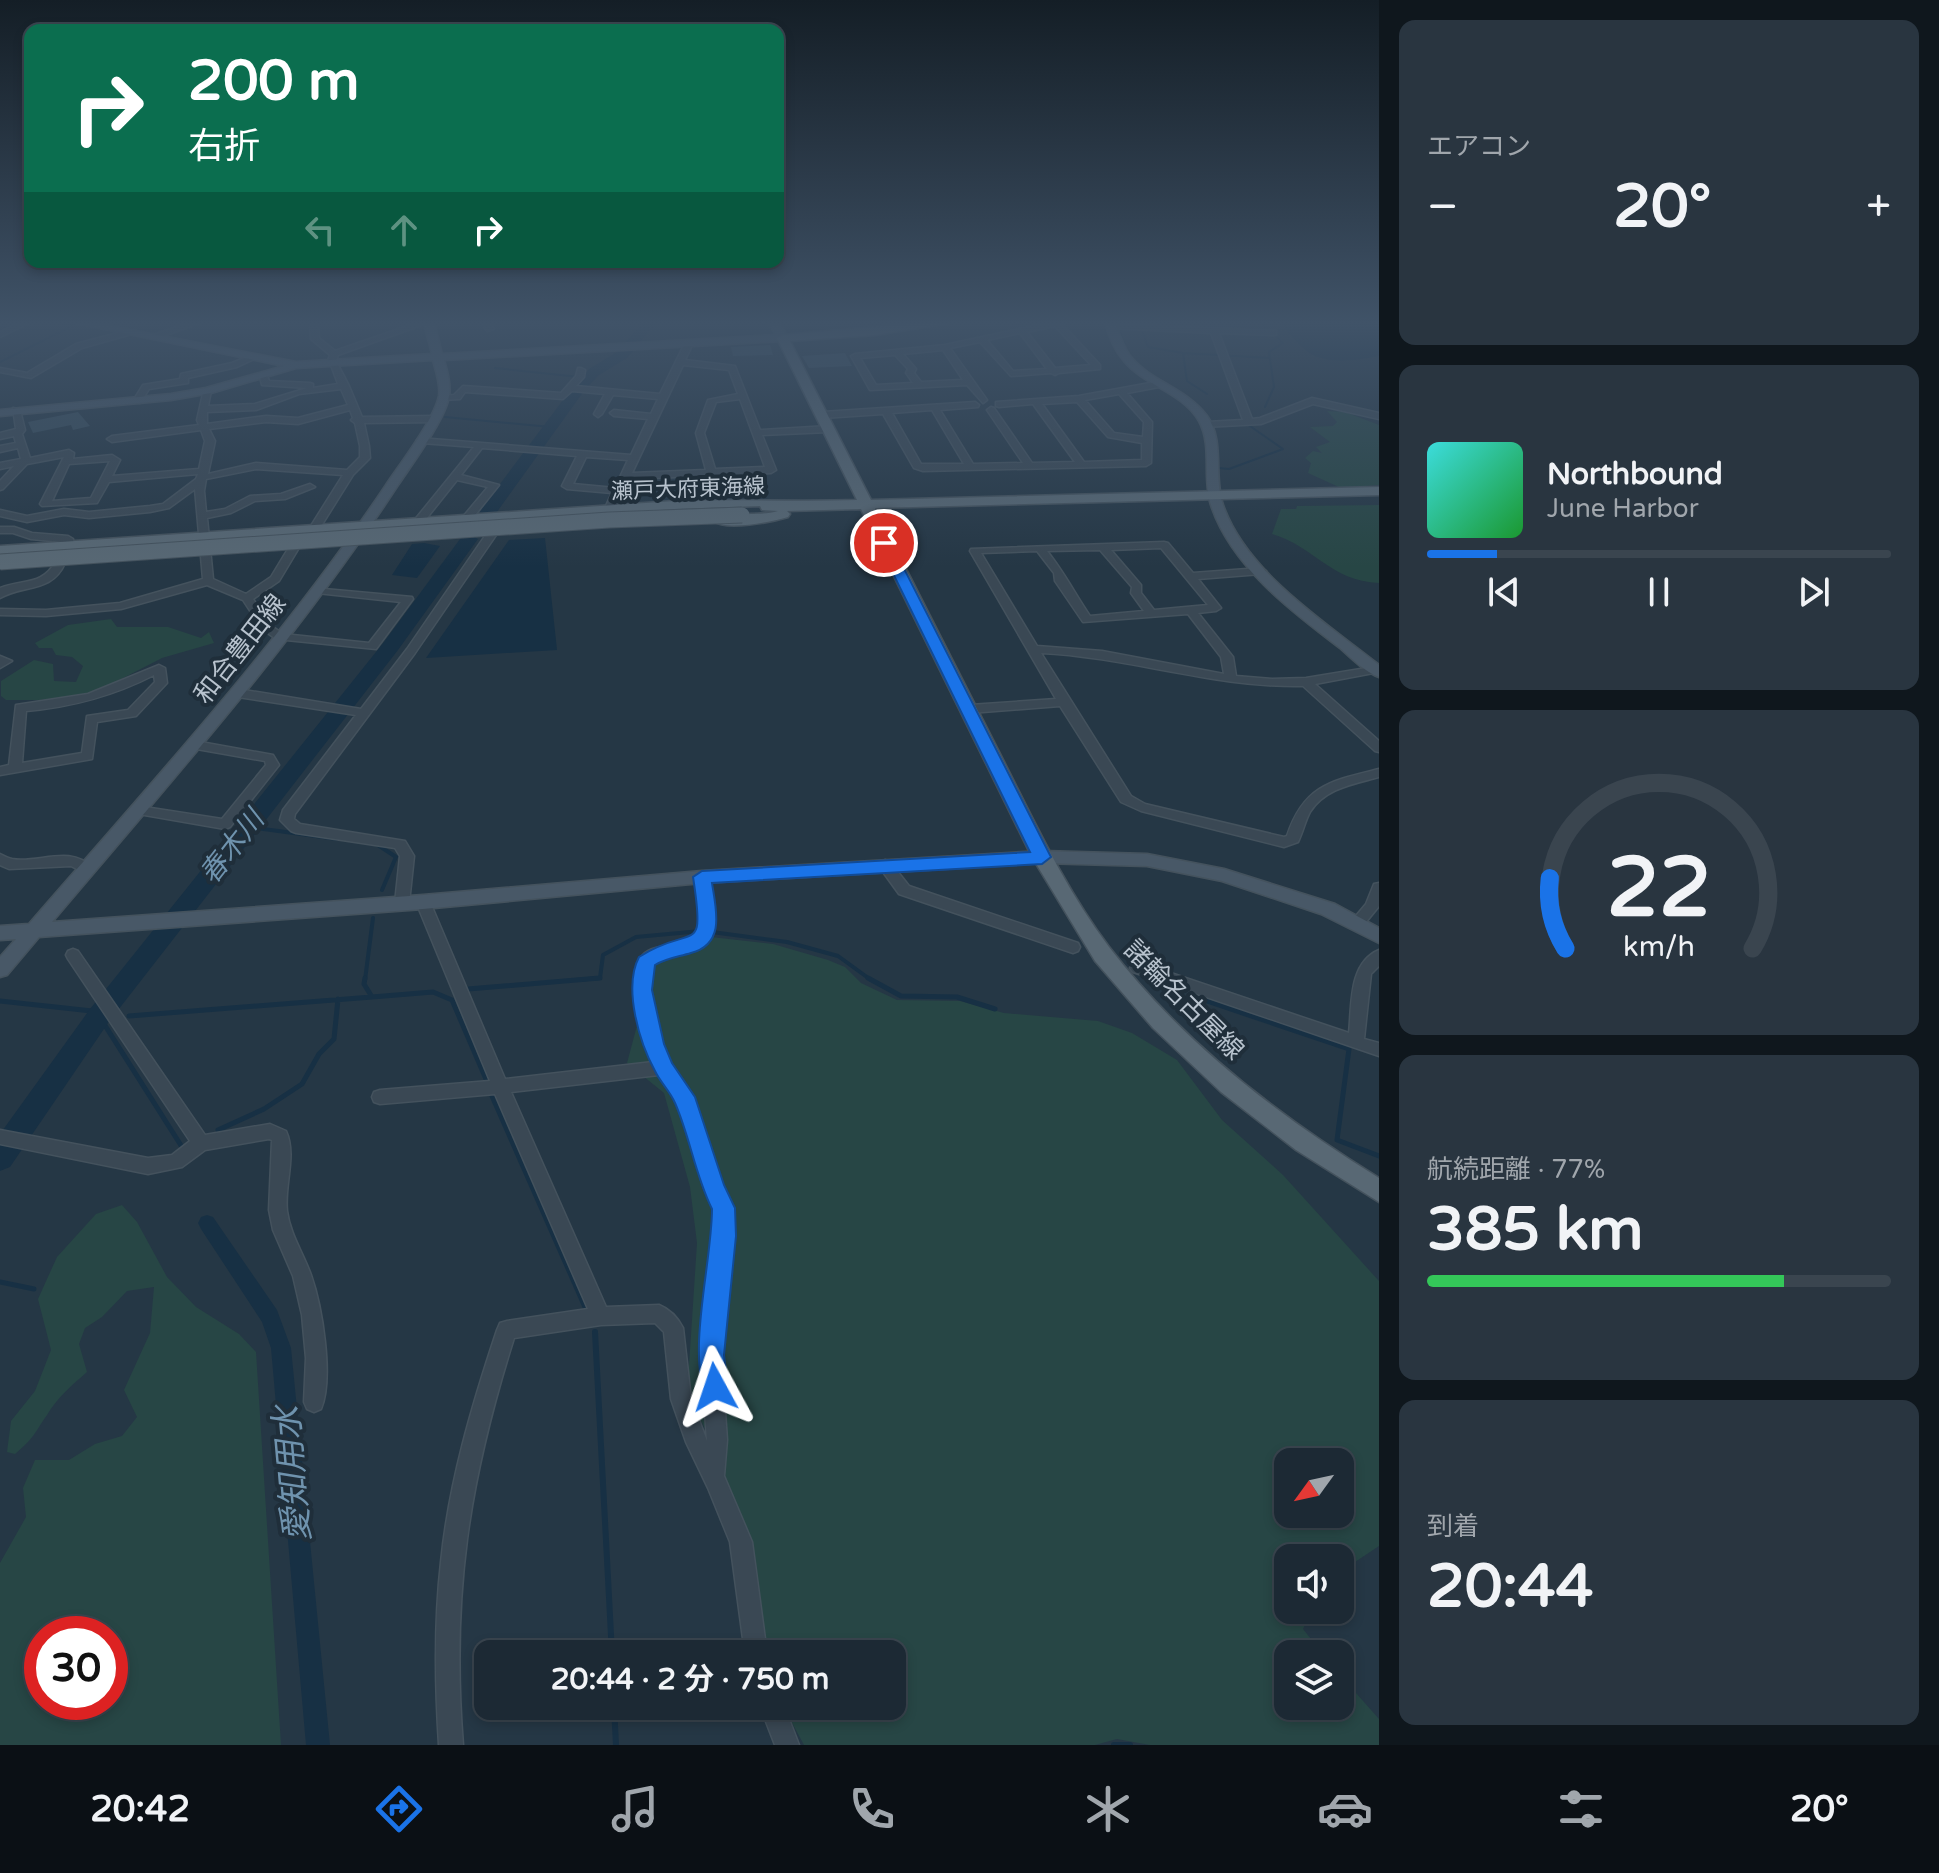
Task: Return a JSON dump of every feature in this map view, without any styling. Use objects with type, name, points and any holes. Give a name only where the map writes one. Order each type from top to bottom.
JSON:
[{"type":"main road","name":"諸輪名古屋線","points":[[817,404],[1042,857],[1104,957],[1153,1013],[1267,1115],[1379,1191]]},
{"type":"main road","name":"瀬戸大府東海線","points":[[1215,500],[1379,491]]},
{"type":"main road","name":"瀬戸大府東海線","points":[[0,552],[741,511],[1379,498]]},
{"type":"main road","points":[[0,552],[467,518],[760,502],[780,511]]},
{"type":"main road","name":"瀬戸大府東海線","points":[[0,564],[741,511]]},
{"type":"main road","points":[[0,564],[60,563],[492,533],[767,519],[780,511]]},
{"type":"street","points":[[0,413],[91,404]]},
{"type":"street","points":[[206,404],[201,420],[210,441],[201,476],[208,581]]},
{"type":"street","points":[[205,409],[235,406],[240,409],[264,404]]},
{"type":"street","name":"和合豊田線","points":[[0,970],[238,693],[365,526],[422,440],[441,404]]},
{"type":"street","points":[[598,414],[603,404]]},
{"type":"street","points":[[601,527],[661,404]]},
{"type":"street","points":[[710,404],[700,433],[711,472]]},
{"type":"street","points":[[625,476],[771,470],[747,404]]},
{"type":"street","points":[[759,433],[886,411],[961,404]]},
{"type":"street","points":[[987,404],[995,407],[1016,404]]},
{"type":"street","points":[[1038,404],[1082,465]]},
{"type":"street","points":[[1084,404],[1113,437],[1148,441]]},
{"type":"street","points":[[886,411],[920,467],[1146,463],[1148,422],[1133,404]]},
{"type":"street","points":[[1189,404],[1207,425],[1215,500],[1232,537],[1261,571],[1377,671]]},
{"type":"street","points":[[1242,404],[1248,421]]},
{"type":"street","points":[[1207,425],[1268,419],[1304,404]]},
{"type":"street","points":[[1327,404],[1379,416]]},
{"type":"street","points":[[112,439],[266,419],[301,420],[352,407],[364,443],[365,458],[349,473],[314,529]]},
{"type":"street","points":[[995,407],[1030,466]]},
{"type":"street","points":[[935,408],[970,467]]},
{"type":"street","points":[[0,436],[21,430],[16,410]]},
{"type":"street","points":[[614,413],[655,417]]},
{"type":"street","points":[[355,420],[435,419]]},
{"type":"street","points":[[301,420],[297,427],[302,431]]},
{"type":"street","points":[[17,433],[26,459]]},
{"type":"street","points":[[422,440],[633,458]]},
{"type":"street","points":[[0,449],[21,445]]},
{"type":"street","points":[[418,522],[480,445]]},
{"type":"street","points":[[0,466],[69,453],[68,461],[45,504],[92,502],[115,460],[68,461]]},
{"type":"street","points":[[583,454],[567,486],[618,491]]},
{"type":"street","points":[[0,487],[26,459]]},
{"type":"street","points":[[106,479],[201,476],[256,466],[349,473]]},
{"type":"street","points":[[0,513],[27,519],[64,512],[89,515],[150,509],[166,506],[201,476]]},
{"type":"street","points":[[455,477],[493,482],[494,485],[467,518]]},
{"type":"street","points":[[202,516],[228,511],[253,498],[282,497],[310,487]]},
{"type":"street","points":[[402,903],[407,856],[400,844],[296,828],[287,820],[288,813],[504,516]]},
{"type":"street","points":[[0,530],[68,539],[69,545]]},
{"type":"street","points":[[1040,549],[1059,573],[1060,581],[1084,619],[1216,608],[1193,576],[1164,545],[1040,549],[974,552],[1126,799],[1141,807],[1284,842],[1293,839],[1301,812],[1315,796],[1343,782],[1379,773]]},
{"type":"street","points":[[247,598],[275,579],[295,546]]},
{"type":"street","points":[[1103,547],[1129,580],[1130,589],[1152,615]]},
{"type":"street","points":[[0,595],[11,587],[42,583],[52,578],[60,563]]},
{"type":"street","points":[[1193,576],[1261,571]]},
{"type":"street","points":[[0,612],[46,613],[121,606],[208,581],[247,598],[266,627],[280,637],[372,647],[408,599],[317,590]]},
{"type":"street","points":[[1192,612],[1227,657],[1231,679]]},
{"type":"street","points":[[1032,649],[1106,653],[1231,679],[1266,683],[1306,682],[1377,671]]},
{"type":"street","points":[[0,659],[6,661],[0,665]]},
{"type":"street","points":[[0,771],[15,769],[88,756],[91,719],[132,713],[161,683],[159,668],[112,693],[78,703],[20,708],[15,769]]},
{"type":"street","points":[[1306,682],[1379,748]]},
{"type":"street","points":[[238,693],[360,712]]},
{"type":"street","points":[[970,709],[1064,702]]},
{"type":"street","points":[[138,810],[225,824],[273,765],[269,758],[195,745]]},
{"type":"street","points":[[0,933],[423,902],[702,877],[1042,857],[1147,860],[1199,870],[1273,889],[1357,923],[1379,936]]},
{"type":"street","points":[[0,859],[9,864],[73,861],[85,868]]},
{"type":"street","points":[[885,865],[904,890],[1073,947]]},
{"type":"street","points":[[702,877],[709,921],[706,934],[691,946],[662,952],[646,962],[642,990],[663,1068],[684,1097],[713,1188],[724,1208],[724,1236],[711,1355],[717,1440],[714,1476]]},
{"type":"street","points":[[1357,923],[1372,906],[1379,888]]},
{"type":"street","points":[[423,902],[601,1316]]},
{"type":"street","points":[[73,955],[201,1143]]},
{"type":"street","points":[[1356,1043],[1364,972],[1379,956]]},
{"type":"street","points":[[1138,968],[1379,1050]]},
{"type":"street","points":[[380,1097],[663,1068]]},
{"type":"street","points":[[0,1137],[148,1166],[176,1162],[201,1143],[270,1131],[280,1136],[282,1151],[278,1210],[288,1245],[305,1285],[318,1362],[314,1402]]},
{"type":"street","points":[[451,1745],[447,1693],[449,1591],[474,1441],[507,1330],[601,1316],[659,1314],[673,1328],[681,1399],[696,1442],[714,1476],[741,1542],[754,1640]]},
{"type":"street","points":[[776,1720],[783,1744]]},
{"type":"green space","points":[[1327,411],[1345,412],[1379,425],[1379,485],[1341,488],[1308,473],[1311,463],[1305,458],[1313,451],[1322,453],[1316,447],[1330,442],[1310,427],[1333,426],[1337,422]]},
{"type":"green space","points":[[1379,505],[1379,583],[1348,576],[1300,546],[1272,534],[1281,509]]},
{"type":"green space","points":[[111,619],[117,627],[168,627],[201,638],[209,632],[214,643],[162,658],[94,693],[40,700],[6,700],[1,696],[1,681],[34,660],[53,664],[54,681],[76,682],[83,666],[72,657],[56,655],[52,648],[39,648],[35,643],[68,625]]},
{"type":"green space","points":[[711,937],[773,944],[845,967],[861,983],[897,1000],[960,1001],[1004,1013],[1098,1021],[1132,1033],[1177,1060],[1222,1120],[1283,1175],[1379,1281],[1379,1546],[1354,1563],[1354,1544],[1274,1544],[1274,1624],[1305,1624],[1303,1629],[1312,1640],[1274,1640],[1274,1720],[1354,1720],[1354,1691],[1379,1719],[1379,1745],[1150,1745],[1117,1739],[1095,1745],[804,1745],[791,1720],[906,1720],[906,1640],[763,1640],[722,1479],[723,1461],[687,1396],[697,1243],[690,1187],[664,1093],[627,1063],[654,962],[699,948]]},
{"type":"green space","points":[[122,1205],[137,1222],[167,1277],[196,1307],[239,1334],[256,1352],[281,1745],[0,1745],[0,1563],[26,1517],[23,1488],[35,1460],[69,1460],[95,1444],[122,1436],[137,1417],[124,1390],[150,1333],[154,1287],[127,1291],[102,1317],[85,1328],[79,1344],[87,1372],[55,1403],[26,1444],[15,1454],[7,1452],[11,1421],[35,1391],[51,1350],[38,1299],[57,1257],[96,1214]]},
{"type":"water","points":[[545,538],[557,650],[426,658],[509,540]]},
{"type":"water","points":[[412,544],[440,546],[417,578],[392,575]]},
{"type":"building","points":[[78,412],[90,426],[73,430],[71,425],[33,433],[28,422]]},
{"type":"waterway","name":"春木川","points":[[536,447],[567,404]]},
{"type":"waterway","points":[[445,417],[551,427]]},
{"type":"waterway","points":[[1218,468],[1229,469],[1283,449],[1247,424],[1251,424]]},
{"type":"waterway","name":"春木川","points":[[488,512],[534,451]]},
{"type":"waterway","name":"春木川","points":[[0,1158],[99,1016],[391,646],[469,539]]},
{"type":"waterway","points":[[249,827],[338,839]]},
{"type":"waterway","points":[[378,845],[396,857],[382,890]]},
{"type":"waterway","points":[[365,980],[373,918]]},
{"type":"waterway","points":[[468,989],[600,978],[603,955],[636,937],[701,931]]},
{"type":"waterway","points":[[712,932],[787,942],[838,956],[869,979]]},
{"type":"waterway","points":[[365,978],[364,984],[372,997]]},
{"type":"waterway","points":[[869,979],[901,996],[957,997],[995,1009]]},
{"type":"waterway","points":[[372,997],[433,992],[452,1000],[486,1079]]},
{"type":"waterway","points":[[338,1000],[372,997]]},
{"type":"waterway","points":[[129,1016],[338,1000]]},
{"type":"waterway","points":[[218,1130],[264,1109],[302,1084],[319,1054],[334,1039],[338,1000]]},
{"type":"waterway","points":[[1204,1000],[1349,1049],[1337,1140],[1379,1156]]},
{"type":"waterway","points":[[0,1001],[92,1011],[99,1016],[182,1147]]},
{"type":"waterway","points":[[492,1096],[585,1307]]},
{"type":"waterway","name":"愛知用水","points":[[207,1223],[270,1317],[281,1348],[318,1745]]},
{"type":"waterway","points":[[0,1282],[34,1289]]},
{"type":"waterway","points":[[595,1332],[611,1640]]},
{"type":"waterway","points":[[615,1720],[616,1745]]},
{"type":"waterway","points":[[1114,1745],[1130,1745]]},
{"type":"route","points":[[715,1387],[711,1355],[724,1236],[724,1208],[713,1188],[684,1097],[663,1068],[654,1044],[642,990],[646,962],[651,956],[662,952],[691,946],[706,934],[709,921],[702,877],[1042,857],[884,543]]}]
